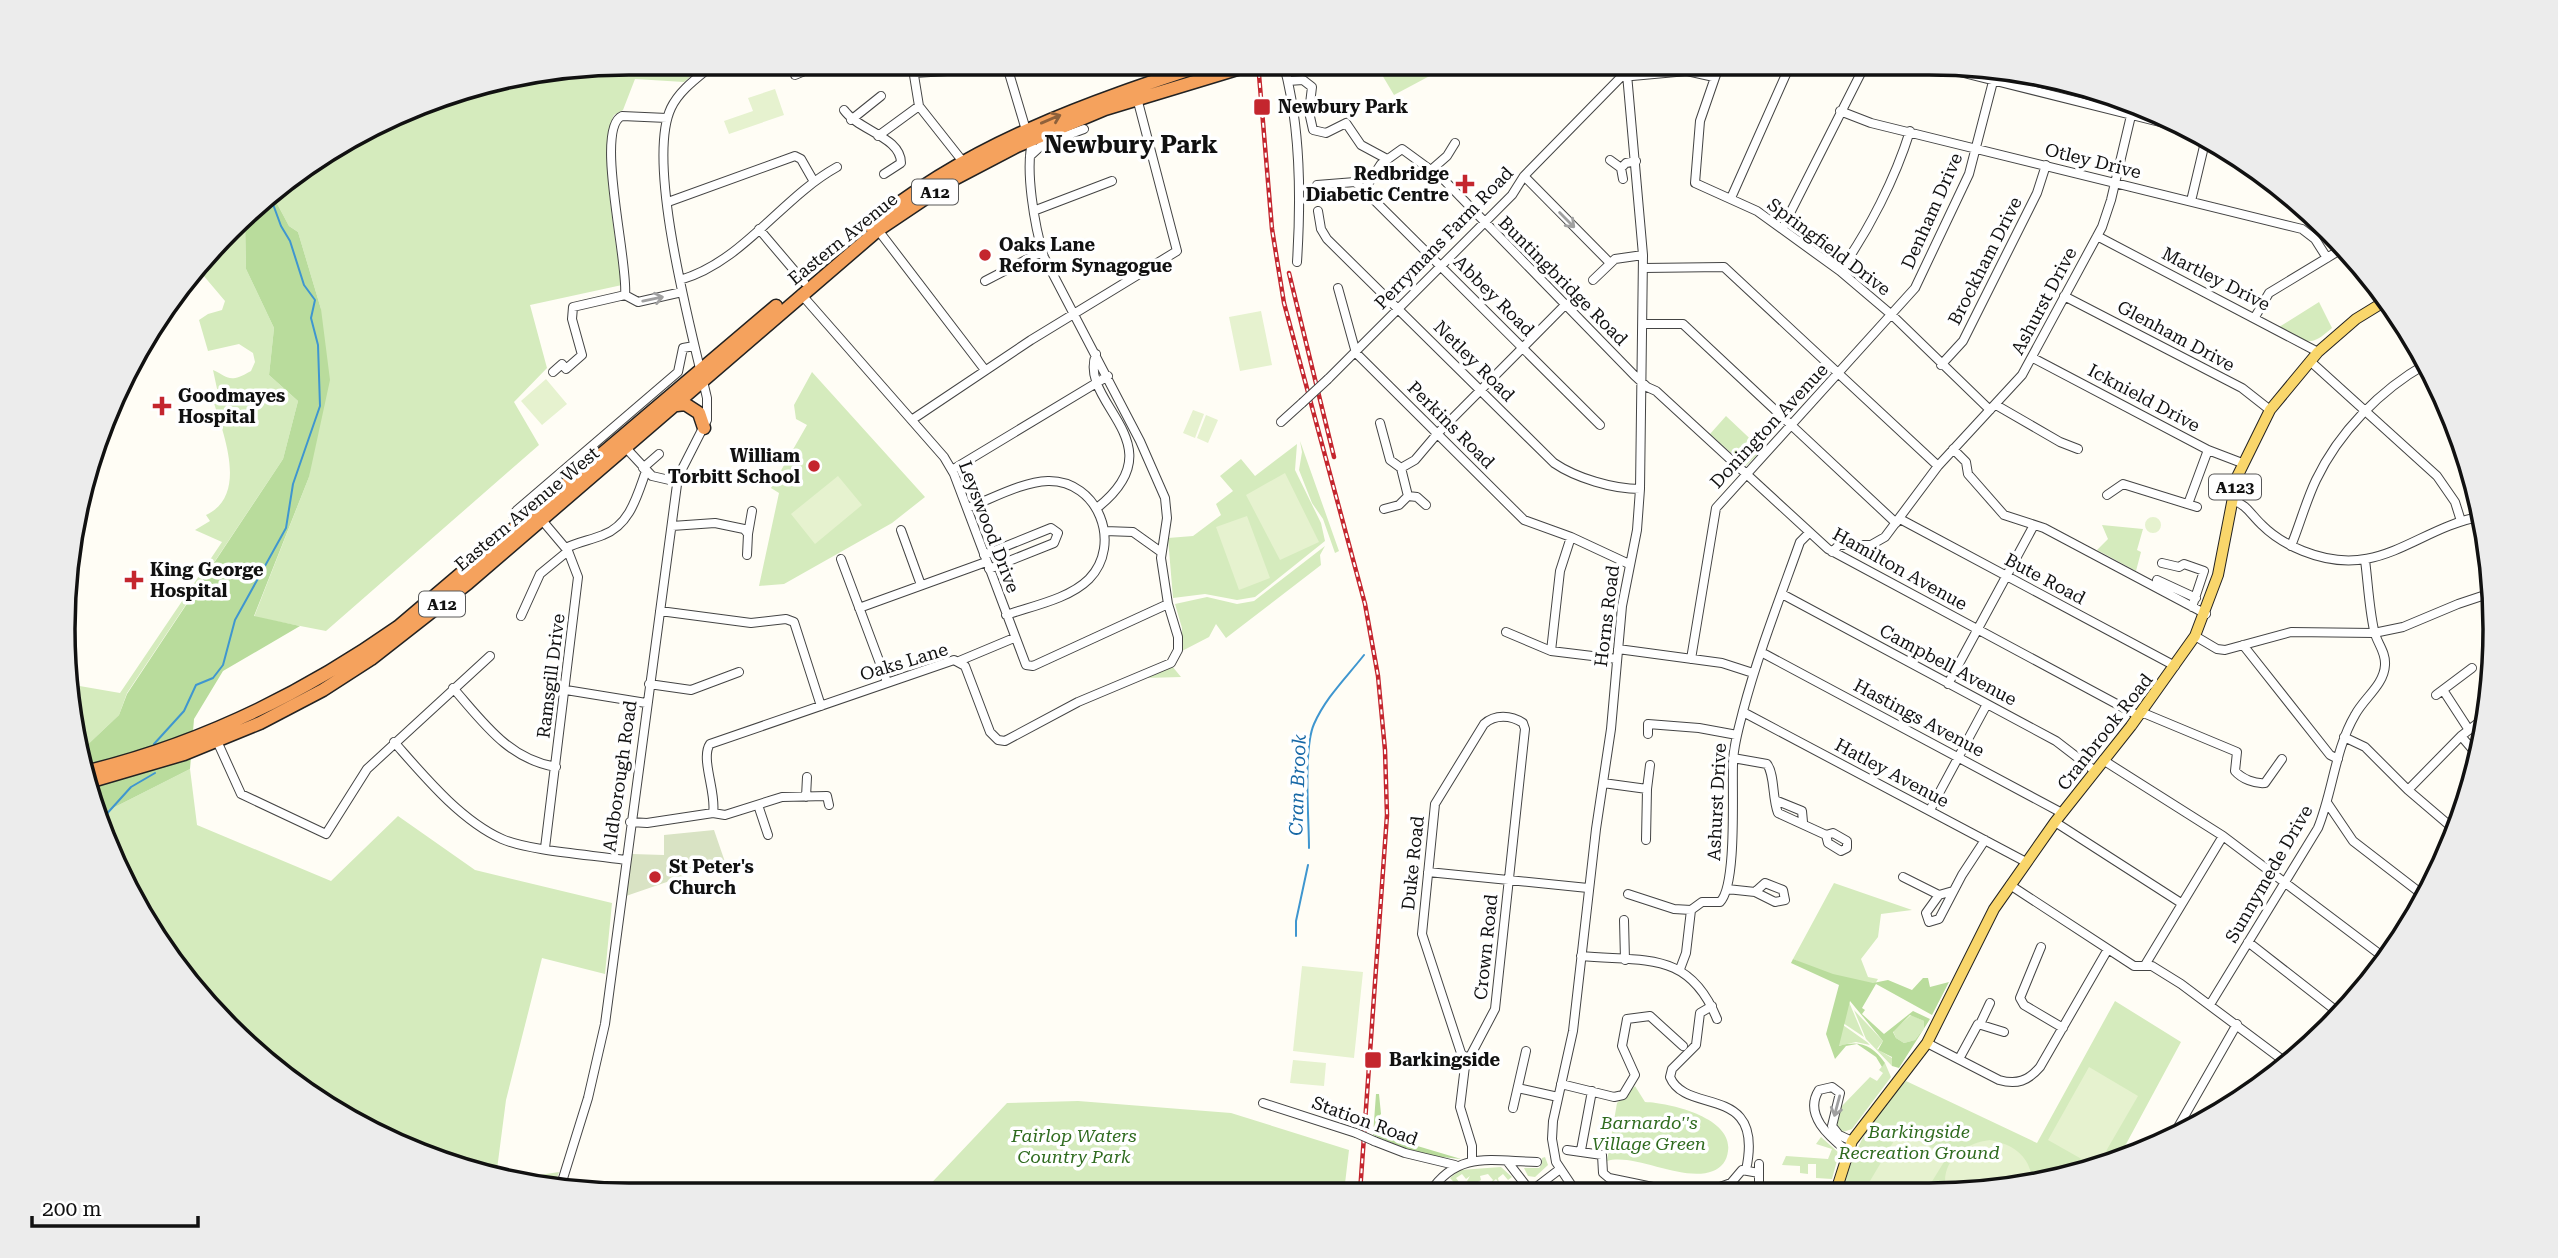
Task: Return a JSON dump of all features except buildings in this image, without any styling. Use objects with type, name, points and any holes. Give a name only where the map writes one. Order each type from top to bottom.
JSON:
[{"type":"highway","name":"Eastern Avenue","points":[[702,377],[888,211],[964,163],[1029,135],[1101,99],[1178,75]]},
{"type":"highway","name":"Eastern Avenue","points":[[803,288],[878,230],[954,178],[1017,146],[1029,135],[1196,75]]},
{"type":"highway","name":"Eastern Avenue West","points":[[142,762],[217,741],[298,704],[371,660],[677,405],[702,377]]},
{"type":"highway","name":"Eastern Avenue West","points":[[142,762],[245,718],[326,676],[398,627],[518,518],[702,377]]},
{"type":"highway","points":[[677,405],[693,407],[703,420],[704,428]]},
{"type":"highway","name":"A12","points":[[94,770],[142,762]]},
{"type":"highway","name":"A12","points":[[96,779],[142,762]]},
{"type":"main road","name":"Cranbrook Road","points":[[1838,1183],[1850,1146],[1927,1043],[1975,946],[2010,885],[2055,822],[2140,714],[2195,636],[2206,614],[2218,575],[2242,463],[2270,410],[2318,352],[2356,319],[2378,305]]},
{"type":"street","points":[[625,295],[610,158],[614,124],[622,116],[667,118],[681,94],[702,75]]},
{"type":"street","points":[[914,75],[919,106],[964,163]]},
{"type":"street","points":[[1010,75],[1029,135]]},
{"type":"street","points":[[1285,75],[1294,116],[1298,197],[1297,262]]},
{"type":"street","points":[[1295,75],[1312,87],[1309,112],[1313,130],[1326,133],[1346,123],[1361,145],[1387,159],[1364,190],[1355,182],[1317,185]]},
{"type":"street","points":[[1627,76],[1639,75]]},
{"type":"street","points":[[1705,75],[1714,77]]},
{"type":"street","points":[[1731,198],[1786,75]]},
{"type":"street","points":[[1783,227],[1794,211],[1860,75]]},
{"type":"street","name":"Horns Road","points":[[1560,1169],[1552,1139],[1558,1097],[1573,1031],[1588,888],[1629,564],[1637,530],[1640,489],[1644,268],[1627,76]]},
{"type":"street","name":"Perrymans Farm Road","points":[[1281,422],[1356,352],[1512,195],[1524,176],[1621,77],[1627,76]]},
{"type":"street","name":"Springfield Drive","points":[[1714,77],[1700,121],[1695,180],[1697,184],[1731,198],[1783,227],[1893,316],[1941,365],[1993,407],[2078,449]]},
{"type":"street","points":[[1974,77],[2143,118]]},
{"type":"street","name":"Denham Drive","points":[[1893,316],[1915,288],[1969,174],[1993,79]]},
{"type":"street","points":[[851,120],[881,96]]},
{"type":"street","points":[[913,419],[985,370],[1177,251],[1137,98]]},
{"type":"street","points":[[878,136],[919,106]]},
{"type":"street","points":[[844,110],[851,120],[887,139],[901,156],[901,163],[884,174]]},
{"type":"street","name":"Otley Drive","points":[[1840,111],[1871,123],[2308,232],[2327,258]]},
{"type":"street","name":"Ashurst Drive","points":[[1832,552],[1844,544],[1877,543],[1898,521],[1938,466],[1993,407],[2033,358],[2097,236],[2115,183],[2131,115]]},
{"type":"street","name":"Aldborough Road","points":[[563,1179],[588,1098],[605,1024],[646,703],[678,482],[688,454],[704,428],[708,409],[682,292],[668,202],[663,156],[667,118]]},
{"type":"street","points":[[1017,146],[1030,156],[1043,144],[1084,129]]},
{"type":"street","points":[[1840,271],[1852,254],[1901,159],[1910,131]]},
{"type":"street","name":"Oaks Lane","points":[[713,813],[715,804],[706,754],[710,744],[954,660],[959,661],[967,670],[990,732],[998,740],[1009,740],[1078,702],[1171,663],[1178,650],[1178,637],[1168,604],[1161,552],[1167,518],[1165,498],[1108,376],[1042,251],[1036,229],[1029,135]]},
{"type":"street","points":[[1431,170],[1447,156],[1455,143]]},
{"type":"street","points":[[2191,201],[2204,148]]},
{"type":"street","name":"Buntingbridge Road","points":[[1387,159],[1402,149],[1431,170],[1643,383]]},
{"type":"street","points":[[668,202],[795,156],[801,159],[813,180]]},
{"type":"street","points":[[1610,160],[1621,168],[1623,179]]},
{"type":"street","points":[[1621,168],[1626,163],[1636,161]]},
{"type":"street","name":"Brockham Drive","points":[[1941,365],[1963,341],[2037,193],[2046,165]]},
{"type":"street","points":[[680,280],[715,266],[813,180],[837,167]]},
{"type":"street","points":[[1524,176],[1610,263]]},
{"type":"street","points":[[1036,210],[1112,181]]},
{"type":"street","name":"Abbey Road","points":[[1364,190],[1600,425]]},
{"type":"street","name":"Netley Road","points":[[1318,211],[1321,229],[1327,239],[1565,471],[1627,489],[1640,489]]},
{"type":"street","name":"Leyswood Drive","points":[[759,229],[803,288],[939,449],[967,508],[1023,662],[1030,666],[1168,604]]},
{"type":"street","points":[[878,230],[985,370]]},
{"type":"street","name":"Martley Drive","points":[[2097,236],[2318,352]]},
{"type":"street","points":[[985,281],[1042,251]]},
{"type":"street","points":[[2255,317],[2269,293],[2335,253]]},
{"type":"street","points":[[1593,280],[1615,259],[1643,256]]},
{"type":"street","points":[[1644,268],[1721,266],[1938,466]]},
{"type":"street","points":[[1338,288],[1356,352]]},
{"type":"street","points":[[553,372],[562,364],[566,369],[582,355],[572,319],[573,307],[625,295],[638,302],[682,292]]},
{"type":"street","name":"Glenham Drive","points":[[2064,296],[2242,388],[2270,410]]},
{"type":"street","points":[[1401,468],[1415,460],[1437,434],[1566,304]]},
{"type":"street","name":"Donington Avenue","points":[[1691,659],[1716,508],[1893,316]]},
{"type":"street","name":"Bute Road","points":[[1644,324],[1683,324],[1898,521],[2175,666]]},
{"type":"street","points":[[518,518],[678,372],[683,348],[694,346]]},
{"type":"street","name":"Perkins Road","points":[[1356,352],[1524,520],[1571,537]]},
{"type":"street","name":"Oaks Lane","points":[[1096,354],[1093,367],[1128,440],[1130,458],[1124,478],[1097,508]]},
{"type":"street","name":"Icknield Drive","points":[[2033,358],[2208,450],[2242,463]]},
{"type":"street","points":[[2310,361],[2447,488],[2461,521]]},
{"type":"street","points":[[2291,546],[2308,499],[2329,456],[2365,412],[2419,370]]},
{"type":"street","points":[[951,470],[1108,376]]},
{"type":"street","name":"Hamilton Avenue","points":[[1643,383],[1656,391],[1832,552],[2140,714],[2237,752],[2235,771],[2239,776],[2265,783],[2282,759]]},
{"type":"street","points":[[1380,423],[1390,460],[1401,468],[1408,496]]},
{"type":"street","points":[[626,448],[652,476],[678,482]]},
{"type":"street","points":[[1953,449],[1966,462],[1968,474],[1996,509],[2156,583],[2194,603],[2206,614]]},
{"type":"street","points":[[2107,491],[2123,484],[2193,505],[2208,450]]},
{"type":"street","points":[[521,616],[540,574],[567,549],[608,533],[624,521],[645,470],[659,454]]},
{"type":"street","points":[[967,508],[1046,481],[1076,488],[1097,508],[1105,531],[1105,547],[1099,566],[1083,584],[1006,615]]},
{"type":"street","points":[[1408,496],[1418,497],[1426,505]]},
{"type":"street","points":[[1384,509],[1399,505],[1408,496]]},
{"type":"street","points":[[2234,501],[2241,503],[2263,526],[2291,546],[2328,558],[2365,560],[2399,551],[2471,519]]},
{"type":"street","points":[[747,555],[752,511]]},
{"type":"street","name":"Ramsgill Drive","points":[[541,519],[567,549],[576,568],[578,590],[545,848]]},
{"type":"street","points":[[673,526],[716,523],[744,529],[748,534]]},
{"type":"street","points":[[1948,684],[2034,525]]},
{"type":"street","points":[[859,608],[986,562],[1054,543],[1058,533],[1051,528],[986,562]]},
{"type":"street","points":[[901,530],[922,585]]},
{"type":"street","points":[[1105,531],[1133,532],[1161,552]]},
{"type":"street","name":"Ashurst Drive","points":[[1727,889],[1733,818],[1733,758],[1737,735],[1753,673],[1800,542],[1809,533]]},
{"type":"street","points":[[1551,651],[1560,571],[1571,537],[1629,564]]},
{"type":"street","points":[[841,559],[887,682]]},
{"type":"street","name":"Sunnymede Drive","points":[[2211,1003],[2318,828],[2328,804],[2344,737],[2355,714],[2381,682],[2385,666],[2384,651],[2374,633],[2365,560]]},
{"type":"street","points":[[2156,583],[2162,561],[2204,571],[2194,603]]},
{"type":"street","name":"Campbell Avenue","points":[[1782,594],[2056,741],[2095,771]]},
{"type":"street","points":[[2195,636],[2217,649],[2291,632],[2374,633],[2418,623],[2482,596]]},
{"type":"street","points":[[660,611],[751,623],[786,619],[794,622],[821,706]]},
{"type":"street","points":[[1506,632],[1551,651],[1691,659],[1722,663],[1753,673]]},
{"type":"street","points":[[959,661],[965,655],[1014,638]]},
{"type":"street","points":[[2243,645],[2330,755],[2338,759]]},
{"type":"street","name":"Hastings Avenue","points":[[1761,652],[2062,813]]},
{"type":"street","points":[[217,741],[241,794],[326,834],[367,769],[490,656]]},
{"type":"street","points":[[2469,730],[2440,692],[2472,668]]},
{"type":"street","points":[[649,684],[691,690],[740,672]]},
{"type":"street","points":[[453,688],[502,743],[537,764],[555,767]]},
{"type":"street","points":[[566,690],[646,703]]},
{"type":"street","points":[[1930,810],[1987,704]]},
{"type":"street","name":"Hatley Avenue","points":[[1743,712],[2026,862]]},
{"type":"street","name":"Duke Road","points":[[1467,1059],[1461,1053],[1423,938],[1435,804],[1490,718],[1508,718],[1523,723],[1525,729]]},
{"type":"street","points":[[1648,734],[1648,724],[1705,728],[1737,735]]},
{"type":"street","points":[[2408,790],[2474,726]]},
{"type":"street","name":"Crown Road","points":[[1472,1159],[1472,1146],[1460,1107],[1467,1059],[1495,1009],[1525,729]]},
{"type":"street","points":[[2461,736],[2470,746]]},
{"type":"street","points":[[2344,737],[2365,747],[2408,790],[2447,823]]},
{"type":"street","points":[[394,742],[426,778],[476,823],[503,840],[625,860]]},
{"type":"street","points":[[1733,758],[1768,764],[1778,813],[1803,822],[1826,835]]},
{"type":"street","points":[[2103,760],[2164,795],[2223,836],[2378,953]]},
{"type":"street","points":[[1646,840],[1650,765]]},
{"type":"street","points":[[806,797],[807,777]]},
{"type":"street","points":[[1603,783],[1647,789]]},
{"type":"street","points":[[630,822],[647,823],[713,813],[725,815],[782,797],[827,796],[829,805]]},
{"type":"street","points":[[1775,800],[1802,811],[1803,822]]},
{"type":"street","points":[[2328,804],[2353,841],[2417,891]]},
{"type":"street","points":[[758,806],[768,835]]},
{"type":"street","points":[[2055,822],[2181,902]]},
{"type":"street","points":[[2145,965],[2223,836]]},
{"type":"street","points":[[1953,891],[1939,895],[1926,913],[1929,922],[1939,919],[1985,840]]},
{"type":"street","points":[[1428,872],[1588,888]]},
{"type":"street","points":[[1903,877],[1939,895]]},
{"type":"street","points":[[2010,885],[2134,966],[2151,966],[2211,1003],[2279,1057]]},
{"type":"street","points":[[1628,894],[1674,909],[1691,910],[1702,902],[1720,902],[1727,889],[1755,892]]},
{"type":"street","points":[[1680,969],[1686,953],[1691,910]]},
{"type":"street","points":[[1625,960],[1624,922],[1634,925]]},
{"type":"street","points":[[2248,942],[2333,1008]]},
{"type":"street","points":[[1927,1043],[1999,1080],[2021,1082],[2040,1067],[2108,949]]},
{"type":"street","points":[[2038,950],[2020,998],[2024,1005],[2063,1028]]},
{"type":"street","points":[[1581,956],[1660,963],[1680,969],[1696,982],[1717,1019]]},
{"type":"street","points":[[1959,1059],[1990,1003]]},
{"type":"street","points":[[1712,1006],[1698,1016],[1696,1045],[1672,1069],[1670,1077],[1678,1089],[1722,1105],[1741,1120],[1747,1130],[1750,1147],[1746,1170]]},
{"type":"street","points":[[1620,1012],[1628,1019],[1650,1016],[1678,1036],[1683,1046]]},
{"type":"street","points":[[1561,1084],[1618,1097],[1634,1081],[1635,1072],[1622,1046],[1628,1019]]},
{"type":"street","points":[[1981,1022],[2004,1032]]},
{"type":"street","points":[[2181,1122],[2237,1024]]},
{"type":"street","points":[[1514,1108],[1526,1051]]},
{"type":"street","points":[[1832,1087],[1840,1093],[1832,1126],[1850,1146],[1820,1127],[1815,1101],[1819,1090],[1832,1087]]},
{"type":"street","points":[[1518,1088],[1558,1097]]},
{"type":"street","points":[[1581,1150],[1592,1091]]},
{"type":"street","name":"Station Road","points":[[1264,1103],[1356,1133],[1418,1157],[1455,1165]]},
{"type":"street","points":[[1567,1150],[1602,1155],[1603,1173],[1609,1178],[1634,1183]]},
{"type":"street","points":[[1438,1183],[1455,1165],[1472,1159],[1536,1162]]},
{"type":"street","points":[[1507,1160],[1524,1183]]},
{"type":"street","points":[[1542,1183],[1560,1169],[1570,1183]]},
{"type":"street","points":[[1731,1183],[1739,1172],[1759,1169],[1759,1183]]},
{"type":"green space","points":[[692,75],[684,82],[635,79],[623,110],[614,115],[609,131],[608,174],[622,285],[530,305],[547,368],[514,402],[539,445],[326,631],[254,617],[309,477],[321,309],[298,232],[289,226],[277,203],[352,149],[417,117],[486,94],[557,80],[593,76]]},
{"type":"green space","points":[[1382,75],[1432,75],[1394,95]]},
{"type":"green space","points":[[775,89],[784,115],[729,134],[724,121],[753,111],[748,98]]},
{"type":"green space","points":[[277,203],[289,226],[298,232],[321,309],[330,380],[309,477],[254,616],[300,626],[223,671],[194,719],[190,769],[107,813],[88,745],[119,715],[127,694],[283,459],[298,401],[269,375],[274,328],[246,269],[245,230]]},
{"type":"green space","points":[[245,230],[246,269],[274,328],[269,375],[298,401],[283,459],[127,693],[119,715],[88,745],[78,686],[120,693],[222,542],[195,530],[210,521],[206,515],[219,506],[227,493],[230,479],[227,446],[213,400],[219,398],[213,370],[233,378],[251,371],[255,362],[253,353],[239,344],[208,351],[199,320],[222,310],[225,301],[203,276]]},
{"type":"green space","points":[[2319,302],[2332,328],[2324,335],[2307,341],[2279,327]]},
{"type":"green space","points":[[1261,311],[1272,365],[1240,371],[1229,317]]},
{"type":"green space","name":"William Torbitt School","points":[[812,372],[925,497],[892,523],[784,584],[759,586],[779,493],[771,488],[807,425],[796,419],[794,405]]},
{"type":"green space","points":[[546,379],[567,404],[542,425],[521,401]]},
{"type":"green space","points":[[1193,410],[1204,414],[1195,438],[1183,433]]},
{"type":"green space","points":[[1206,415],[1218,420],[1208,443],[1197,438]]},
{"type":"green space","points":[[1726,416],[1762,450],[1746,466],[1710,434]]},
{"type":"green space","points":[[1300,441],[1339,551],[1335,553],[1323,519],[1312,503],[1299,470],[1302,452]]},
{"type":"green space","points":[[1297,444],[1295,470],[1321,523],[1325,541],[1255,597],[1237,600],[1205,594],[1173,598],[1168,538],[1193,536],[1221,515],[1216,504],[1233,491],[1220,476],[1241,459],[1255,476]]},
{"type":"green space","points":[[1285,473],[1319,542],[1280,560],[1246,495]]},
{"type":"green space","points":[[838,476],[862,505],[815,544],[791,514]]},
{"type":"green space","points":[[1247,516],[1270,578],[1239,590],[1216,527]]},
{"type":"green space","points":[[2150,517],[2156,517],[2161,525],[2159,531],[2150,533],[2145,528],[2145,522]]},
{"type":"green space","points":[[2102,525],[2143,529],[2137,550],[2141,552],[2136,571],[2097,550],[2108,539]]},
{"type":"green space","points":[[1325,546],[1320,555],[1321,565],[1226,638],[1216,624],[1209,637],[1182,651],[1182,628],[1175,604],[1207,597],[1237,604],[1254,601]]},
{"type":"green space","points":[[1172,666],[1181,677],[1145,678]]},
{"type":"green space","points":[[190,769],[197,825],[331,881],[398,816],[475,870],[612,903],[605,974],[542,958],[506,1100],[497,1167],[417,1141],[352,1109],[292,1068],[237,1021],[190,966],[149,906],[117,841],[107,813]]},
{"type":"green space","points":[[714,830],[725,862],[626,896],[632,854],[664,855],[664,835]]},
{"type":"green space","points":[[1834,883],[1912,910],[1881,914],[1878,937],[1861,959],[1868,977],[1878,979],[1869,994],[1793,959]]},
{"type":"green space","points":[[1793,959],[1833,974],[1873,983],[1888,980],[1912,990],[1923,978],[1928,978],[1930,987],[1949,982],[1932,1015],[1876,984],[1862,1008],[1865,1010],[1862,1014],[1884,1034],[1913,1011],[1930,1019],[1899,1068],[1892,1066],[1892,1057],[1878,1050],[1883,1041],[1850,1001],[1839,1046],[1857,1044],[1846,1046],[1835,1059],[1826,1034],[1839,985],[1791,963]],"holes":[[[1910,1015],[1924,1021],[1924,1028],[1915,1040],[1904,1043],[1896,1038],[1893,1032]]]},
{"type":"green space","points":[[1302,966],[1363,972],[1354,1058],[1293,1051]]},
{"type":"green space","name":"Barkingside Recreation Ground","points":[[2115,1001],[2181,1042],[2125,1147],[2072,1164],[2001,1178],[1965,1182],[1845,1183],[1852,1161],[1875,1117],[1906,1081],[2037,1143]]},
{"type":"green space","points":[[1849,1002],[1863,1035],[1864,1037],[1843,1023]]},
{"type":"green space","points":[[1854,1010],[1883,1041],[1877,1049],[1892,1058],[1892,1066],[1866,1039]]},
{"type":"green space","points":[[1911,1015],[1924,1021],[1924,1028],[1915,1040],[1904,1043],[1896,1038],[1893,1031]]},
{"type":"green space","points":[[1843,1025],[1870,1045],[1856,1042],[1838,1046]]},
{"type":"green space","points":[[1857,1044],[1870,1048],[1880,1057],[1885,1063],[1882,1067],[1876,1057]]},
{"type":"green space","points":[[1293,1060],[1326,1063],[1324,1086],[1290,1083]]},
{"type":"green space","points":[[1885,1063],[1891,1077],[1852,1129],[1840,1133],[1835,1123],[1841,1107],[1870,1077],[1877,1081],[1883,1073],[1879,1070]]},
{"type":"green space","points":[[2089,1067],[2138,1096],[2105,1154],[2084,1160],[2048,1140]]},
{"type":"green space","name":"Barnardo''s Village Green","points":[[1635,1086],[1645,1102],[1670,1105],[1698,1114],[1721,1130],[1727,1139],[1728,1151],[1721,1166],[1701,1174],[1631,1161],[1607,1161],[1617,1103]]},
{"type":"green space","points":[[1376,1094],[1379,1094],[1381,1114],[1378,1117],[1414,1145],[1461,1159],[1422,1155],[1373,1135]]},
{"type":"green space","name":"Fairlop Waters Country Park","points":[[1078,1101],[1231,1113],[1349,1150],[1345,1183],[931,1183],[1007,1103]]},
{"type":"green space","name":"Barkingside Recreation Ground","points":[[1901,1129],[1947,1157],[1931,1183],[1869,1183]]},
{"type":"green space","points":[[1821,1137],[1839,1153],[1832,1179],[1816,1178],[1816,1164],[1808,1164],[1808,1174],[1800,1173],[1800,1166],[1782,1165],[1786,1156],[1828,1159],[1832,1149],[1816,1144]]},
{"type":"green space","points":[[1990,1140],[2015,1149],[2026,1161],[2032,1173],[1945,1183],[1950,1162],[1963,1149]]},
{"type":"green space","points":[[1545,1157],[1548,1165],[1535,1177],[1528,1176],[1524,1168],[1539,1168],[1542,1158]]},
{"type":"green space","points":[[1501,1167],[1512,1177],[1508,1180],[1503,1174],[1498,1178],[1499,1183],[1496,1179],[1491,1183],[1493,1180],[1488,1174],[1480,1176],[1481,1180],[1476,1183],[1469,1183],[1470,1176],[1466,1179],[1462,1174],[1456,1178],[1460,1183],[1455,1183],[1450,1178],[1460,1170]]},
{"type":"green space","points":[[559,1172],[557,1178],[539,1175]]},
{"type":"waterway","points":[[154,744],[184,711],[196,685],[213,678],[223,665],[235,620],[286,528],[293,484],[320,406],[318,345],[311,318],[315,300],[304,285],[290,241],[273,205]]},
{"type":"waterway","name":"Cran Brook","points":[[1309,848],[1308,767],[1314,724],[1324,705],[1364,655]]},
{"type":"waterway","points":[[107,813],[131,787],[155,773]]},
{"type":"waterway","name":"Cran Brook","points":[[1296,936],[1296,921],[1308,865]]},
{"type":"railway","points":[[1259,75],[1272,229],[1284,303],[1365,604],[1378,676],[1385,750],[1387,815],[1361,1183]]},
{"type":"railway","points":[[1289,273],[1334,457]]},
{"type":"place","name":"Newbury Park","points":[[1262,107]]},
{"type":"place","name":"Redbridge Diabetic Centre","points":[[1465,184]]},
{"type":"place","name":"Oaks Lane Reform Synagogue","points":[[985,255]]},
{"type":"place","name":"Goodmayes Hospital","points":[[162,406]]},
{"type":"place","name":"William Torbitt School","points":[[814,466]]},
{"type":"place","name":"King George Hospital","points":[[134,580]]},
{"type":"place","name":"St Peter's Church","points":[[655,877]]},
{"type":"place","name":"Barkingside","points":[[1373,1060]]},
{"type":"district","name":"Newbury Park","points":[[1131,145]]}]
